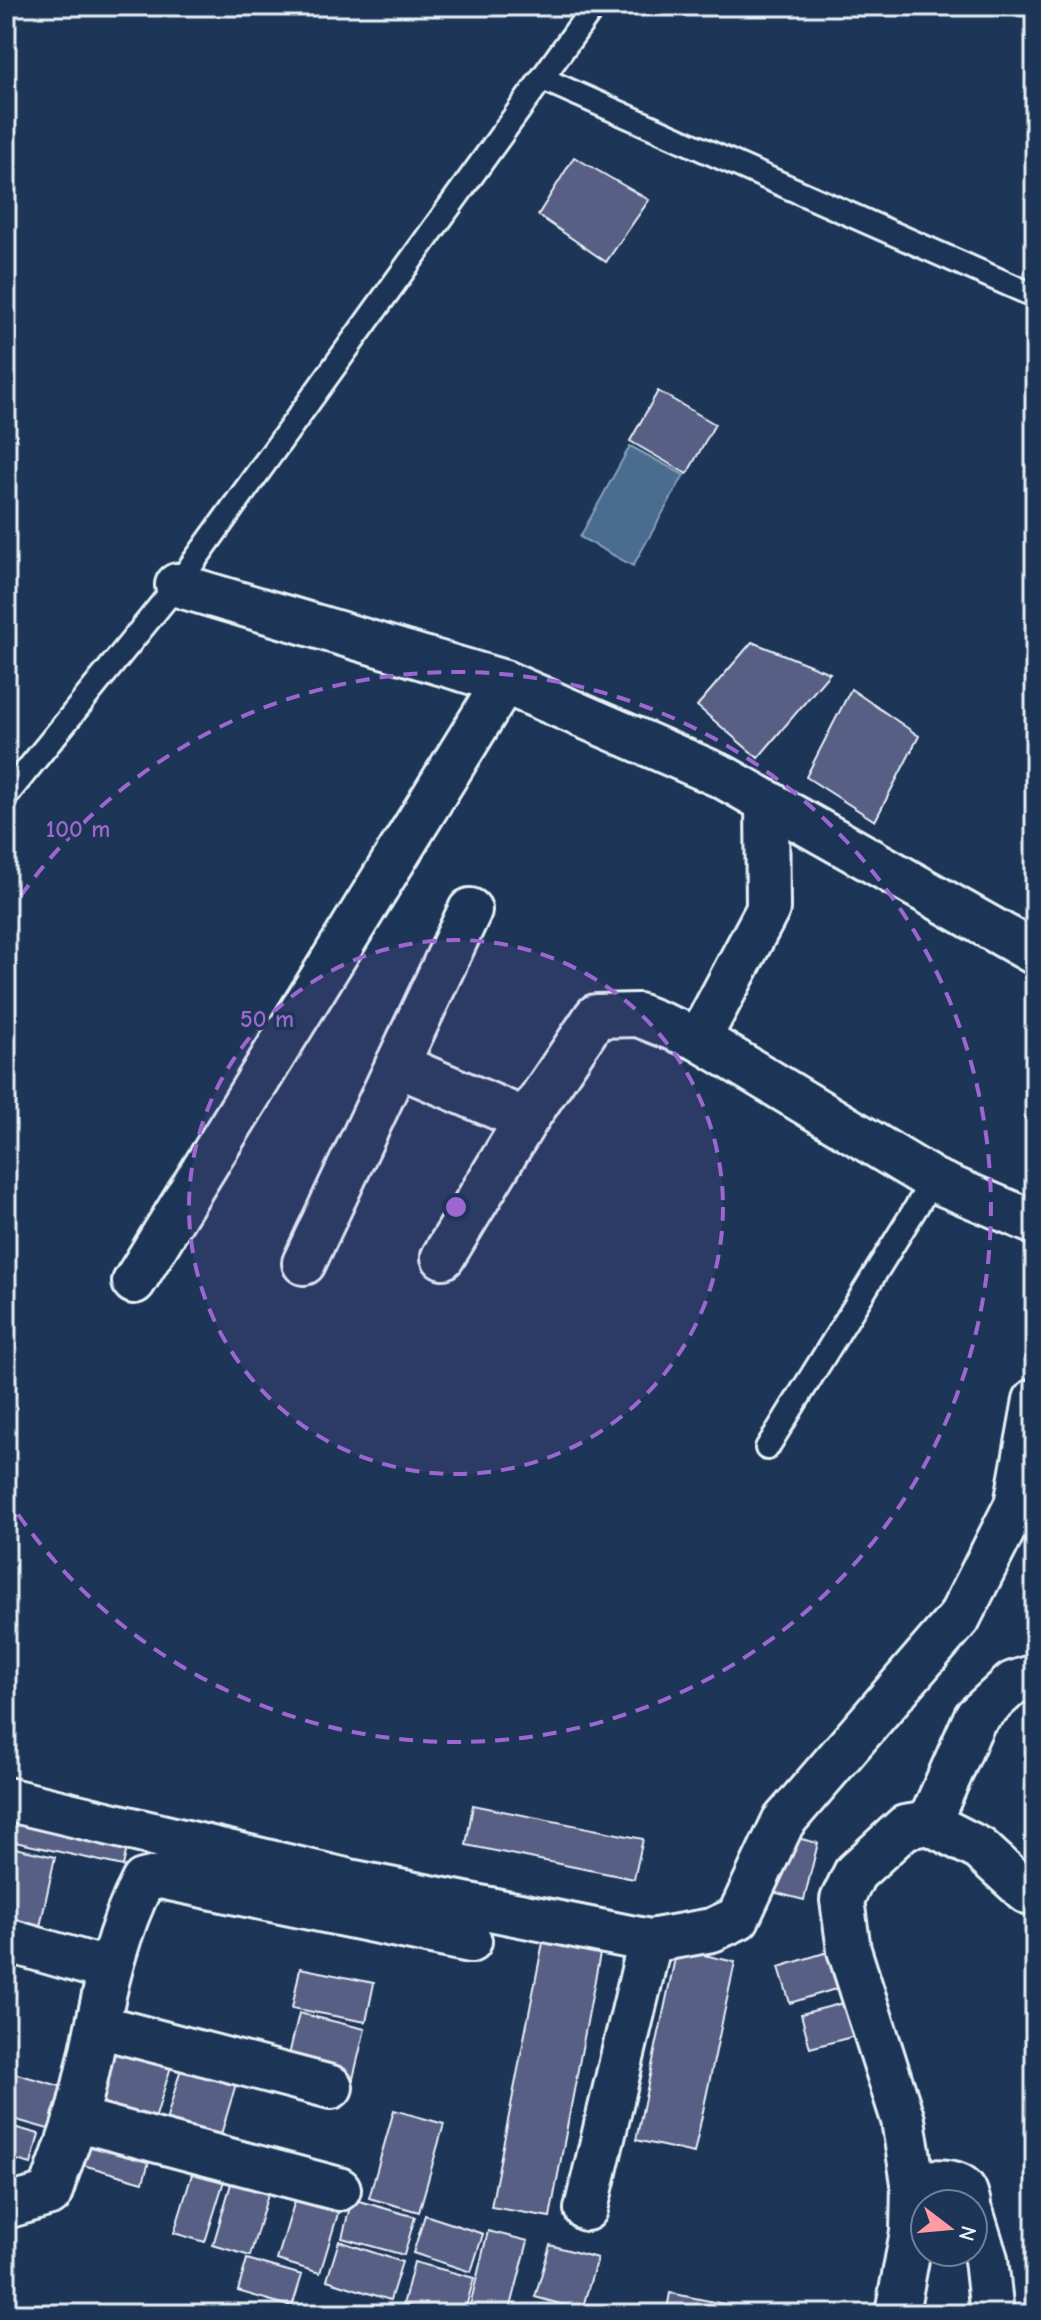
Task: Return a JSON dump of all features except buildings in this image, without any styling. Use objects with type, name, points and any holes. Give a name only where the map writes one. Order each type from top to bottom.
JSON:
[{"type":"street","points":[[177,585],[504,682],[723,777],[1035,953]]},
{"type":"street","points":[[134,1282],[504,682]]},
{"type":"street","points":[[699,1039],[768,909],[767,802]]},
{"type":"street","points":[[304,1263],[470,910]]},
{"type":"street","points":[[443,1257],[526,1120],[596,1016],[638,1015],[699,1039],[933,1180],[1035,1223]]},
{"type":"street","points":[[397,1065],[526,1120]]},
{"type":"street","points":[[6,1799],[350,1881],[650,1941],[712,1930],[738,1918],[783,1822],[959,1618],[1016,1505],[1035,1400]]},
{"type":"street","points":[[897,2313],[912,2232],[913,2183],[903,2120],[849,1950],[842,1900],[855,1873],[917,1825],[975,1718],[1013,1683],[1035,1676]]},
{"type":"street","points":[[917,1825],[980,1849],[1027,1892],[1035,1894]]},
{"type":"street","points":[[6,2207],[50,2194],[75,2119],[110,1970],[143,1881],[160,1877],[470,1941]]},
{"type":"street","points":[[6,1940],[110,1970]]},
{"type":"street","points":[[586,2209],[650,1941]]},
{"type":"street","points":[[98,2026],[331,2087]]},
{"type":"street","points":[[75,2119],[339,2189]]},
{"type":"street","points":[[913,2183],[951,2182],[964,2188]]},
{"type":"street","points":[[987,2268],[992,2314]]},
{"type":"lane","points":[[6,796],[177,585],[594,6]]},
{"type":"lane","points":[[543,79],[1035,296]]},
{"type":"lane","points":[[767,1448],[933,1180]]},
{"type":"water","points":[[630,446],[684,475],[633,566],[580,537]]}]
